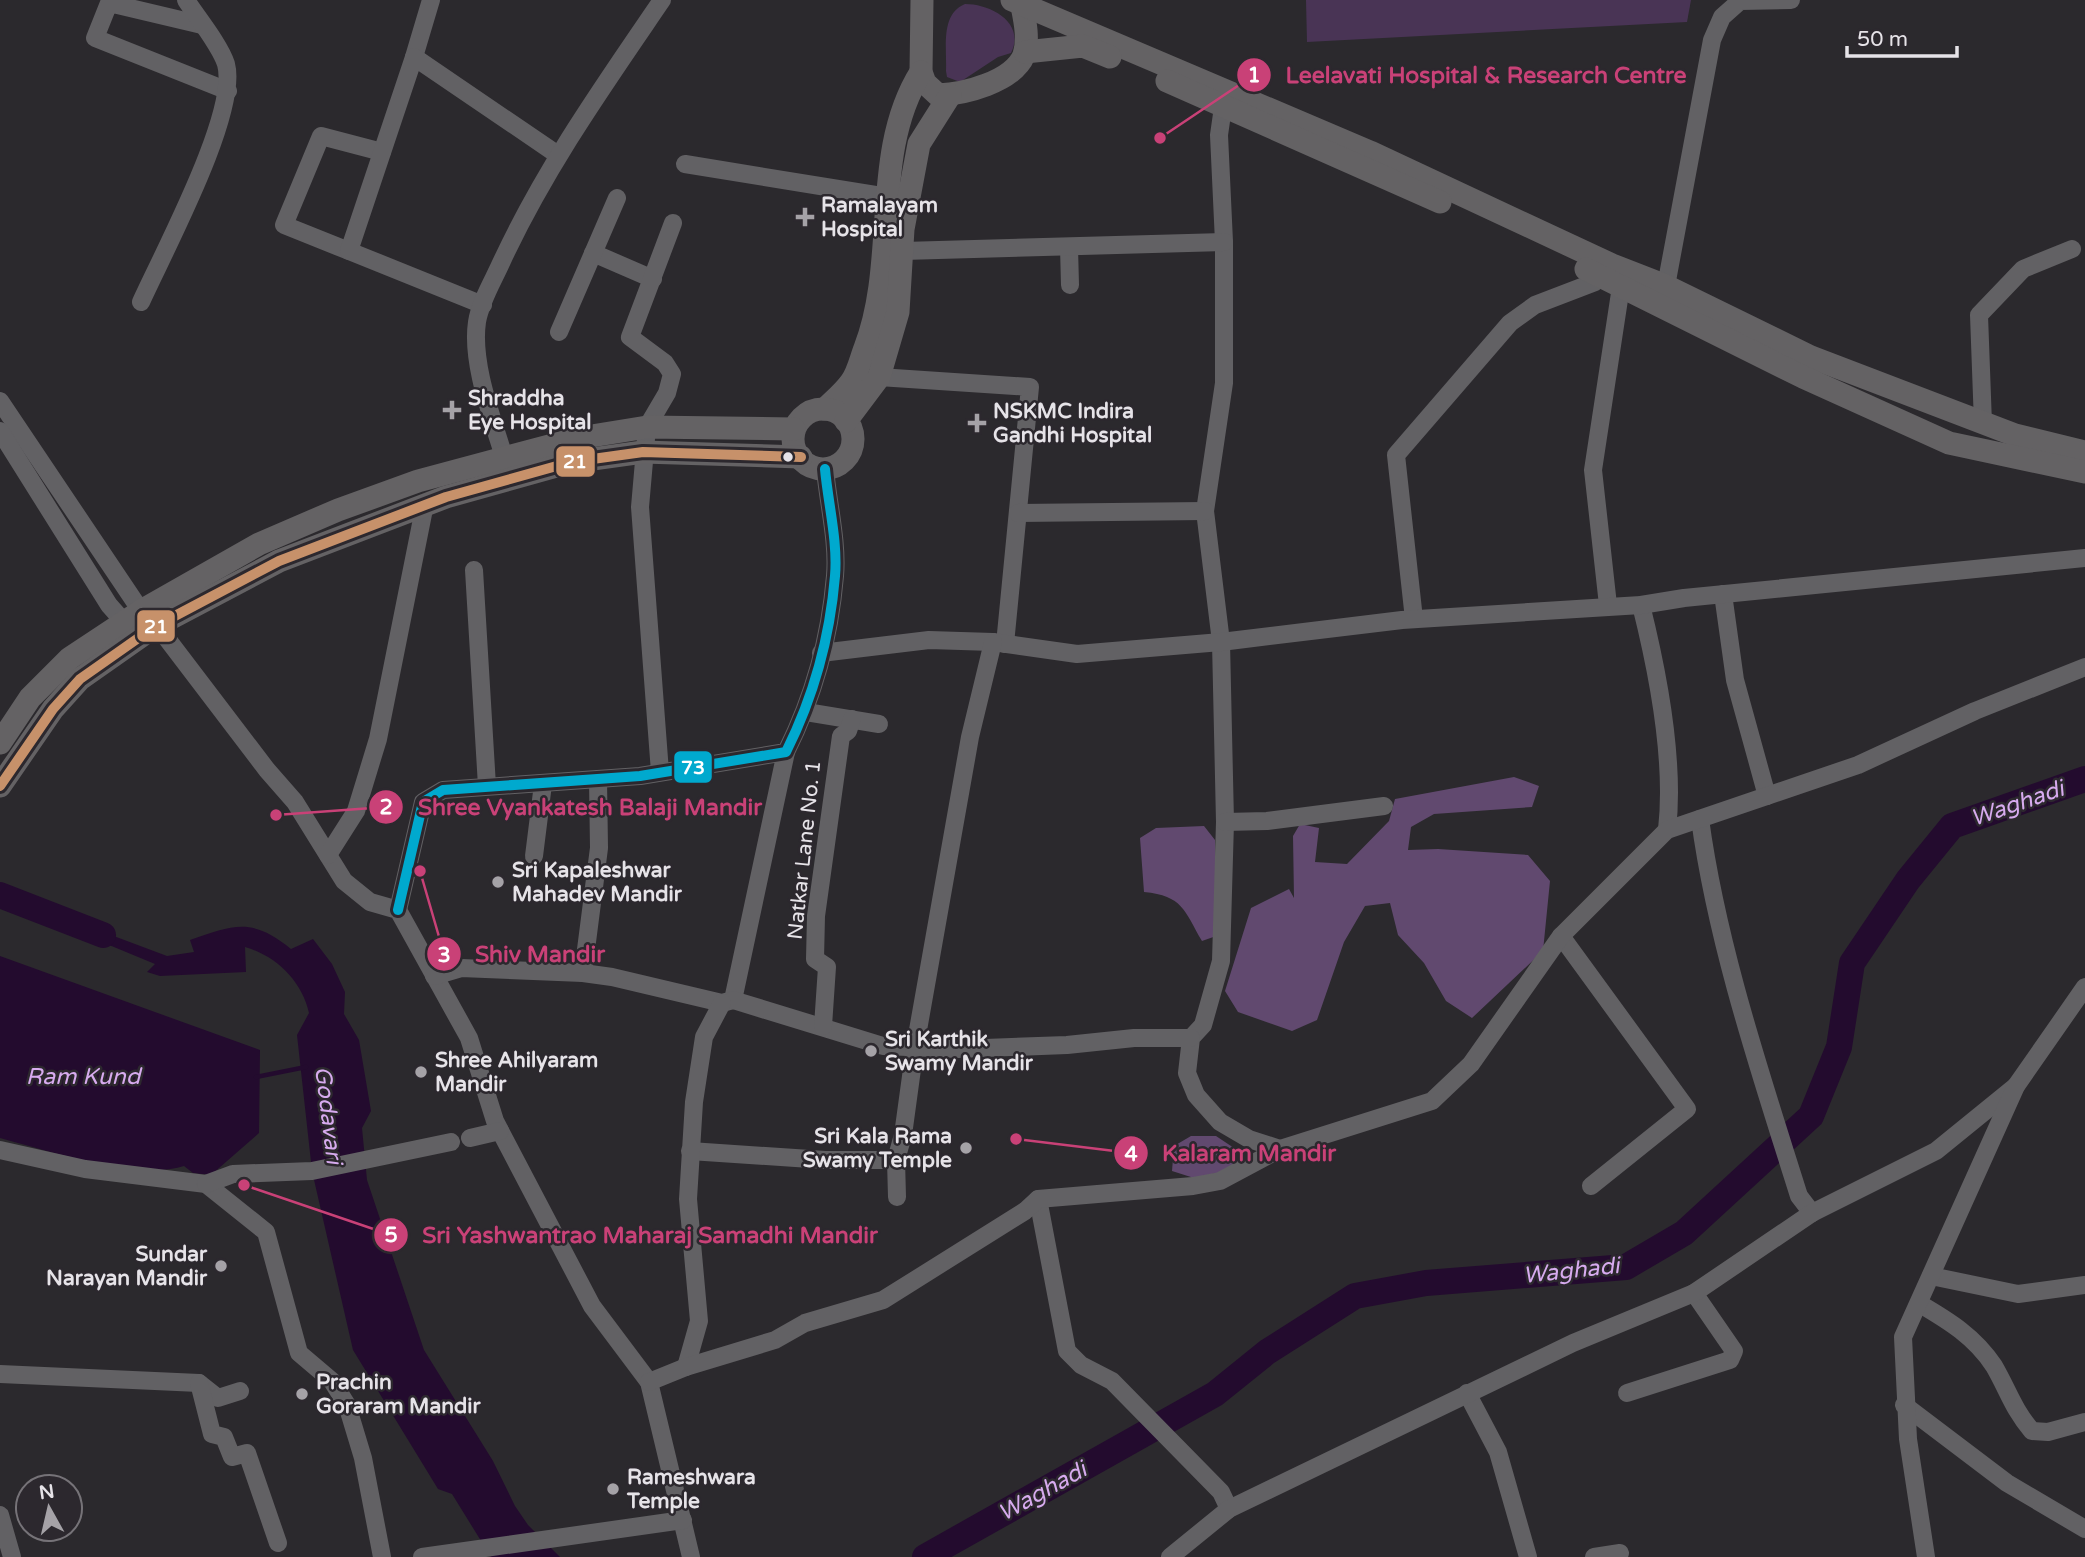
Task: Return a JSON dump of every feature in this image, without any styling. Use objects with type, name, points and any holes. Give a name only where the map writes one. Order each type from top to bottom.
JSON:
[{"type":"main road","points":[[922,0],[921,72],[930,90],[937,95],[950,95],[989,83],[1018,65],[1025,52],[1026,28],[1017,3]]},
{"type":"main road","points":[[1017,3],[1301,121],[1616,275],[1949,443],[2085,472]]},
{"type":"main road","points":[[1025,52],[1083,46],[1616,275],[1666,286],[1811,357],[1983,424],[2015,435],[2085,452]]},
{"type":"main road","points":[[825,410],[852,381],[874,323],[883,277],[888,197],[897,135],[908,92],[921,72]]},
{"type":"main road","points":[[846,421],[879,377],[898,312],[910,184],[919,144],[950,95]]},
{"type":"main road","points":[[825,410],[834,412],[846,421],[852,434],[849,453],[835,467],[825,469],[806,464],[794,448],[794,429],[807,414],[825,410]]},
{"type":"main road","points":[[0,743],[30,698],[70,658],[140,620],[259,544],[338,510],[418,481],[579,438],[648,427],[794,429]]},
{"type":"main road","points":[[0,786],[52,709],[140,620],[279,561],[425,504],[571,462],[643,452],[801,457]]},
{"type":"street","points":[[141,302],[222,123],[228,92],[225,61],[186,0]]},
{"type":"street","points":[[349,251],[431,0]]},
{"type":"street","points":[[504,457],[484,390],[477,322],[482,305],[527,208],[558,155],[662,0]]},
{"type":"street","points":[[1666,286],[1720,9],[1740,1],[1791,0]]},
{"type":"street","points":[[202,24],[108,3],[95,38],[228,92]]},
{"type":"street","points":[[414,57],[558,155]]},
{"type":"street","points":[[1223,107],[1219,135],[1224,242],[1224,383],[1205,511],[1221,642],[1225,822],[1221,961],[1203,1025],[1191,1038],[1187,1073],[1196,1095],[1220,1122],[1249,1139],[1280,1149]]},
{"type":"street","points":[[382,152],[321,136],[284,225],[482,305]]},
{"type":"street","points":[[685,164],[888,197]]},
{"type":"street","points":[[559,332],[617,198]]},
{"type":"street","points":[[660,772],[640,507],[643,452],[648,427],[667,393],[672,374],[665,363],[630,337],[673,223]]},
{"type":"street","points":[[903,251],[1224,242]]},
{"type":"street","points":[[1069,247],[1070,285]]},
{"type":"street","points":[[1983,424],[1979,315],[2023,269],[2072,249]]},
{"type":"street","points":[[593,253],[653,279]]},
{"type":"street","points":[[1414,619],[1396,455],[1510,323],[1535,305],[1616,275],[1593,470],[1608,605]]},
{"type":"street","points":[[879,377],[1030,387],[1018,513],[999,643],[970,737],[915,1047],[903,1135],[896,1160],[897,1197]]},
{"type":"street","points":[[0,401],[140,620]]},
{"type":"street","points":[[0,431],[109,605],[165,636],[295,802],[344,881],[370,902],[398,910]]},
{"type":"street","points":[[685,1367],[699,1321],[689,1237],[690,1151],[704,1037],[727,1002],[786,752],[806,712],[821,653],[835,575],[825,469]]},
{"type":"street","points":[[328,855],[356,811],[378,739],[425,504]]},
{"type":"street","points":[[1018,513],[1205,511]]},
{"type":"street","points":[[821,653],[929,640],[999,643],[1077,653],[1221,642],[1414,619],[1641,605],[1723,594],[2085,558]]},
{"type":"street","points":[[474,570],[487,786]]},
{"type":"street","points":[[1723,594],[1735,680],[1767,796]]},
{"type":"street","points":[[1641,605],[1660,698],[1670,800],[1667,830]]},
{"type":"street","points":[[649,1382],[685,1367],[775,1340],[805,1323],[883,1300],[1025,1211],[1038,1199],[1193,1186],[1220,1181],[1280,1149],[1432,1101],[1471,1064],[1561,936],[1667,830],[1858,765],[1975,711],[2085,667]]},
{"type":"street","points":[[806,712],[880,724]]},
{"type":"street","name":"Natkar Lane No. 1","points":[[823,1027],[827,967],[816,959],[816,916],[841,736],[848,731],[852,719]]},
{"type":"street","points":[[691,1557],[649,1382],[592,1306],[500,1131],[469,1038],[398,910],[423,802],[443,790],[598,779],[786,752]]},
{"type":"street","points":[[583,973],[599,848],[598,779]]},
{"type":"street","points":[[534,856],[542,784]]},
{"type":"street","points":[[1225,822],[1267,821],[1384,806]]},
{"type":"street","points":[[1700,819],[1705,856],[1752,1045],[1798,1196],[1812,1213]]},
{"type":"street","points":[[1561,936],[1687,1109],[1591,1186]]},
{"type":"street","points":[[434,976],[461,968],[583,973],[612,977],[727,1002],[883,1046],[958,1049],[1067,1045],[1134,1038],[1191,1038]]},
{"type":"street","points":[[1926,1557],[1904,1405],[1903,1337],[2016,1086],[2085,987]]},
{"type":"street","points":[[1170,1557],[1229,1509],[1573,1343],[1694,1293],[1812,1213],[1936,1151],[2016,1086]]},
{"type":"street","points":[[470,1138],[500,1131]]},
{"type":"street","points":[[0,1150],[85,1169],[206,1184],[233,1174],[312,1171],[451,1142]]},
{"type":"street","points":[[690,1151],[825,1160],[896,1160]]},
{"type":"street","points":[[206,1184],[266,1232],[299,1353],[332,1381],[347,1405],[363,1458],[382,1557]]},
{"type":"street","points":[[1038,1199],[1067,1351],[1081,1365],[1112,1381],[1221,1492],[1229,1509]]},
{"type":"street","points":[[1931,1276],[2018,1294],[2085,1285]]},
{"type":"street","points":[[1627,1393],[1730,1360],[1734,1351],[1694,1293]]},
{"type":"street","points":[[1920,1304],[1964,1330],[1993,1366],[2016,1413],[2032,1431],[2048,1432],[2085,1422]]},
{"type":"street","points":[[0,1374],[199,1383],[218,1398],[240,1391]]},
{"type":"street","points":[[199,1383],[212,1434],[224,1437],[232,1457],[247,1453],[278,1543]]},
{"type":"street","points":[[1467,1394],[1498,1452],[1528,1557]]},
{"type":"street","points":[[1904,1405],[2007,1483],[2085,1529]]},
{"type":"street","points":[[0,1516],[12,1557]]},
{"type":"street","points":[[422,1557],[683,1520]]},
{"type":"street","points":[[1594,1557],[1620,1553]]},
{"type":"shaded area","points":[[1306,0],[1691,0],[1687,22],[1307,42]]},
{"type":"shaded area","points":[[965,4],[985,7],[1003,17],[1014,33],[1014,42],[1011,53],[998,57],[960,82],[947,77],[946,33],[952,15]]},
{"type":"shaded area","points":[[1514,777],[1539,786],[1532,807],[1434,814],[1411,827],[1408,850],[1438,849],[1528,855],[1550,881],[1543,951],[1472,1018],[1446,1001],[1424,963],[1398,935],[1390,903],[1365,906],[1344,942],[1317,1020],[1292,1031],[1238,1012],[1225,991],[1251,908],[1289,889],[1294,898],[1293,836],[1300,824],[1319,828],[1315,862],[1347,864],[1389,821],[1395,799]]},
{"type":"shaded area","points":[[1204,826],[1215,840],[1219,935],[1202,941],[1181,906],[1167,897],[1144,892],[1140,838],[1156,828]]},
{"type":"shaded area","points":[[1191,1136],[1216,1136],[1246,1156],[1240,1168],[1194,1178],[1172,1171],[1174,1146]]},
{"type":"water","points":[[71,920],[167,956],[194,952],[190,940],[231,928],[254,928],[291,949],[313,939],[332,964],[345,992],[344,1014],[359,1040],[371,1111],[362,1128],[367,1180],[424,1350],[493,1461],[515,1506],[528,1525],[560,1557],[491,1557],[452,1494],[438,1489],[353,1350],[312,1171],[297,1035],[309,1013],[306,1001],[294,980],[277,963],[245,947],[246,972],[160,976],[147,972],[155,964],[68,928]]},
{"type":"water","name":"Ram Kund","points":[[0,956],[260,1050],[259,1133],[211,1175],[193,1173],[184,1166],[165,1170],[118,1167],[0,1138]]},
{"type":"waterway","name":"Waghadi","points":[[925,1557],[1215,1394],[1267,1352],[1355,1296],[1426,1283],[1626,1267],[1684,1233],[1811,1116],[1839,1047],[1852,963],[1908,880],[1952,826],[2085,779]]},
{"type":"waterway","name":"Godavari","points":[[0,895],[103,935]]},
{"type":"waterway","points":[[256,1077],[306,1067]]},
{"type":"transit line","name":"21","points":[[0,786],[53,709],[80,679],[154,627],[279,561],[446,497],[571,462],[643,452],[801,457]]},
{"type":"transit line","name":"73","points":[[398,910],[423,802],[443,790],[640,776],[786,752],[819,666],[833,599],[835,550],[825,469]]},
{"type":"place","name":"Leelavati Hospital & Research Centre","points":[[1160,138]]},
{"type":"place","name":"Ramalayam Hospital","points":[[805,217]]},
{"type":"place","name":"Shraddha Eye Hospital","points":[[452,410]]},
{"type":"place","name":"NSKMC Indira Gandhi Hospital","points":[[977,423]]},
{"type":"place","name":"Shree Vyankatesh Balaji Mandir","points":[[276,815]]},
{"type":"place","name":"Shiv Mandir","points":[[420,871]]},
{"type":"place","name":"Sri Kapaleshwar Mahadev Mandir","points":[[498,882]]},
{"type":"place","name":"Sri Karthik Swamy Mandir","points":[[871,1051]]},
{"type":"place","name":"Shree Ahilyaram Mandir","points":[[421,1072]]},
{"type":"place","name":"Kalaram Mandir","points":[[1016,1139]]},
{"type":"place","name":"Sri Kala Rama Swamy Temple","points":[[966,1148]]},
{"type":"place","name":"Sri Yashwantrao Maharaj Samadhi Mandir","points":[[244,1185]]},
{"type":"place","name":"Sundar Narayan Mandir","points":[[221,1266]]},
{"type":"place","name":"Prachin Goraram Mandir","points":[[302,1394]]},
{"type":"place","name":"Rameshwara Temple","points":[[613,1489]]}]
